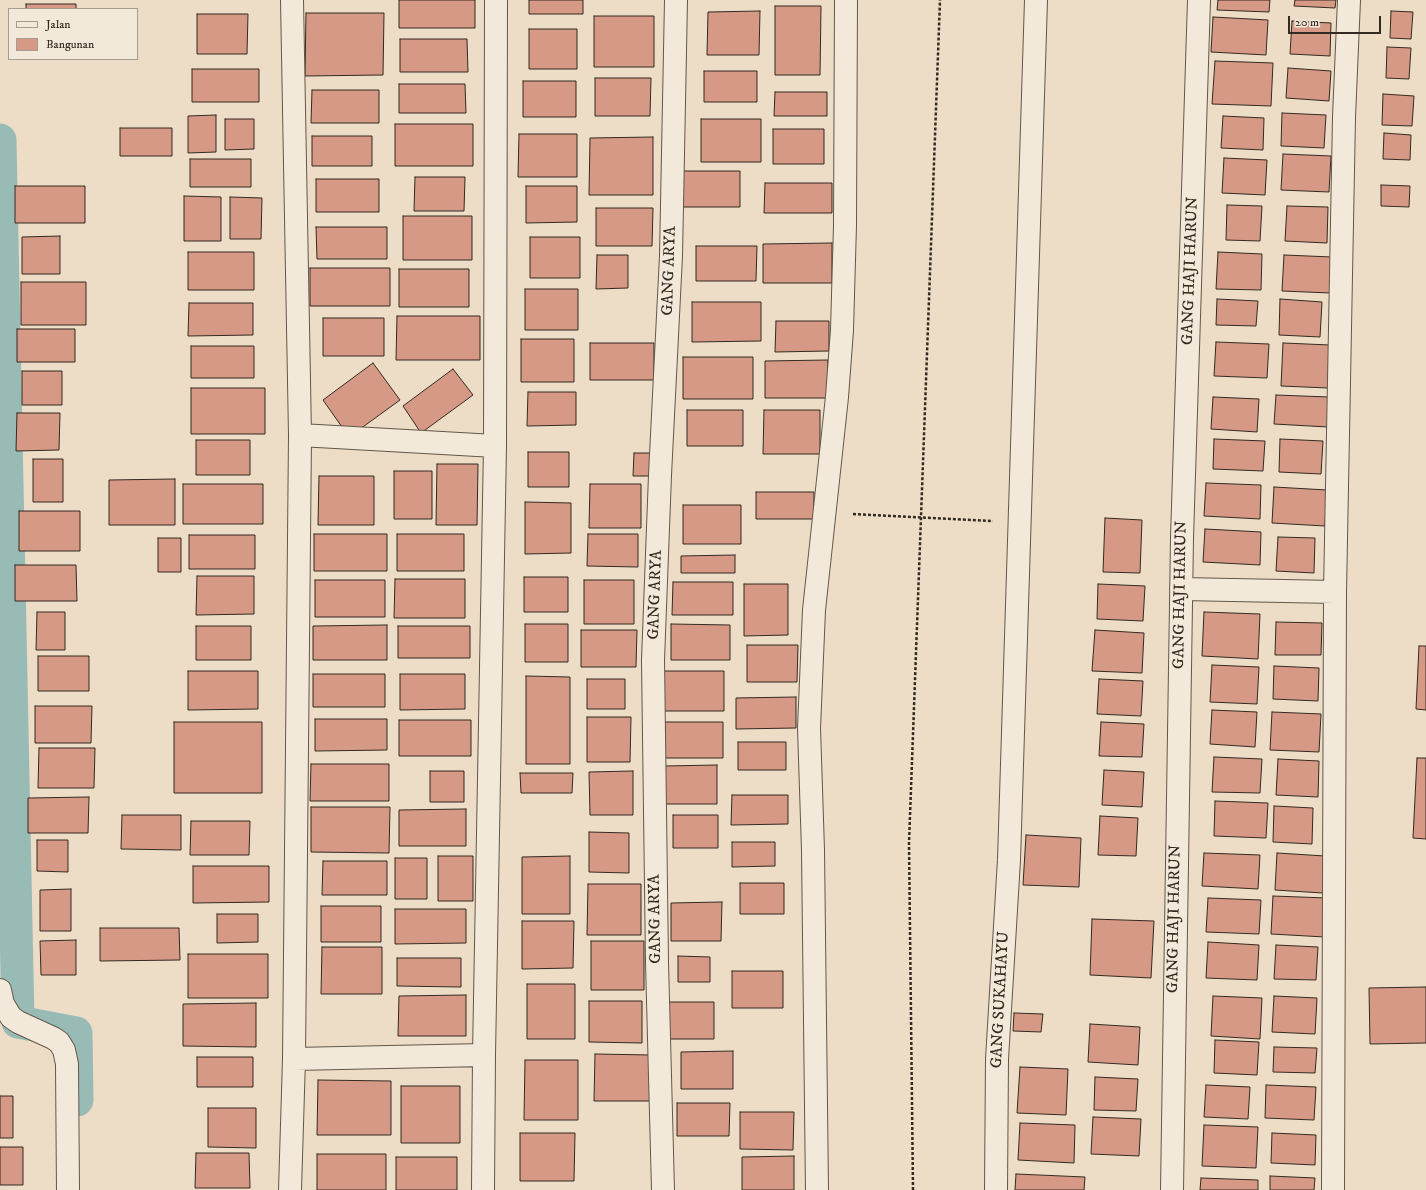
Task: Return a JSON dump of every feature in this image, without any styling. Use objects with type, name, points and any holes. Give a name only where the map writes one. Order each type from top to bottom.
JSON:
[{"type":"street","points":[[290,1190],[294,1059],[300,435],[292,0]]},
{"type":"street","points":[[483,1190],[495,446],[496,0]]},
{"type":"street","name":"GANG ARYA","points":[[663,1190],[656,954],[653,660],[660,475],[671,256],[676,0]]},
{"type":"street","points":[[817,1190],[813,850],[809,728],[814,610],[837,397],[842,330],[845,225],[846,0]]},
{"type":"street","name":"GANG SUKAHAYU","points":[[996,1190],[997,1059],[1011,810],[1036,0]]},
{"type":"street","name":"GANG HAJI HARUN","points":[[1172,1190],[1181,589],[1199,0]]},
{"type":"street","points":[[1333,1190],[1334,592],[1344,116],[1349,0]]},
{"type":"street","points":[[300,435],[495,446]]},
{"type":"street","points":[[1181,589],[1334,592]]},
{"type":"street","points":[[0,990],[3,1004],[11,1018],[53,1038],[59,1042],[64,1050],[67,1064],[68,1190]]},
{"type":"street","points":[[294,1059],[484,1055]]},
{"type":"path","points":[[913,1190],[909,843],[940,0]]},
{"type":"path","points":[[824,512],[999,521]]},
{"type":"building","points":[[399,0],[475,0],[475,28],[399,28]]},
{"type":"building","points":[[529,0],[583,0],[583,14],[529,14]]},
{"type":"building","points":[[1218,0],[1270,0],[1269,12],[1217,10]]},
{"type":"building","points":[[1295,0],[1336,0],[1335,8],[1294,6]]},
{"type":"building","points":[[26,4],[76,4],[76,8],[26,8]]},
{"type":"building","points":[[775,6],[821,6],[820,75],[775,75]]},
{"type":"building","points":[[760,11],[759,55],[707,55],[708,12]]},
{"type":"building","points":[[1391,11],[1413,12],[1411,39],[1390,38]]},
{"type":"building","points":[[306,13],[384,13],[383,75],[305,76]]},
{"type":"building","points":[[197,14],[248,14],[247,54],[197,54]]},
{"type":"building","points":[[594,16],[654,16],[654,67],[594,67]]},
{"type":"building","points":[[1213,17],[1268,20],[1266,55],[1211,52]]},
{"type":"building","points":[[1292,21],[1331,23],[1330,56],[1290,54]]},
{"type":"building","points":[[529,29],[577,29],[577,69],[529,69]]},
{"type":"building","points":[[400,39],[467,39],[468,72],[400,72]]},
{"type":"building","points":[[1387,47],[1411,48],[1409,79],[1386,78]]},
{"type":"building","points":[[1215,61],[1273,63],[1271,106],[1212,104]]},
{"type":"building","points":[[1288,68],[1331,71],[1329,101],[1286,98]]},
{"type":"building","points":[[192,69],[259,69],[259,102],[192,102]]},
{"type":"building","points":[[704,71],[757,71],[757,102],[704,102]]},
{"type":"building","points":[[595,78],[651,78],[650,116],[595,116]]},
{"type":"building","points":[[523,81],[576,81],[576,117],[523,117]]},
{"type":"building","points":[[399,84],[465,84],[466,113],[399,113]]},
{"type":"building","points":[[312,90],[379,90],[379,123],[311,123]]},
{"type":"building","points":[[775,92],[827,92],[827,116],[774,116]]},
{"type":"building","points":[[1383,94],[1414,96],[1412,126],[1382,125]]},
{"type":"building","points":[[1282,113],[1326,115],[1324,148],[1281,146]]},
{"type":"building","points":[[216,115],[216,152],[188,153],[188,116]]},
{"type":"building","points":[[1223,116],[1264,118],[1263,150],[1221,148]]},
{"type":"building","points":[[225,119],[254,119],[254,149],[225,150]]},
{"type":"building","points":[[701,119],[761,119],[761,162],[701,162]]},
{"type":"building","points":[[395,124],[473,124],[473,166],[395,166]]},
{"type":"building","points":[[120,128],[172,128],[172,156],[120,156]]},
{"type":"building","points":[[773,129],[824,129],[824,164],[773,164]]},
{"type":"building","points":[[1384,133],[1411,135],[1410,160],[1383,159]]},
{"type":"building","points":[[519,134],[577,134],[577,177],[518,177]]},
{"type":"building","points":[[312,136],[372,136],[372,166],[312,166]]},
{"type":"building","points":[[653,137],[653,195],[589,195],[590,138]]},
{"type":"building","points":[[1283,154],[1331,156],[1329,192],[1281,190]]},
{"type":"building","points":[[1224,158],[1267,160],[1265,195],[1222,193]]},
{"type":"building","points":[[190,159],[251,159],[251,187],[190,187]]},
{"type":"building","points":[[678,171],[740,171],[740,207],[678,207]]},
{"type":"building","points":[[415,177],[465,177],[464,211],[414,211]]},
{"type":"building","points":[[316,179],[379,179],[379,212],[316,212]]},
{"type":"building","points":[[765,183],[832,183],[832,213],[764,213]]},
{"type":"building","points":[[1381,185],[1410,186],[1409,207],[1381,206]]},
{"type":"building","points":[[15,186],[85,186],[85,223],[15,223]]},
{"type":"building","points":[[526,186],[577,186],[577,222],[526,223]]},
{"type":"building","points":[[184,196],[221,197],[221,241],[184,241]]},
{"type":"building","points":[[230,197],[262,198],[261,239],[230,239]]},
{"type":"building","points":[[1227,205],[1262,206],[1260,241],[1226,240]]},
{"type":"building","points":[[1287,206],[1328,207],[1327,243],[1285,241]]},
{"type":"building","points":[[596,208],[653,208],[652,246],[596,246]]},
{"type":"building","points":[[403,216],[472,216],[472,260],[403,260]]},
{"type":"building","points":[[316,227],[387,227],[387,259],[317,259]]},
{"type":"building","points":[[60,236],[60,274],[22,274],[22,237]]},
{"type":"building","points":[[530,237],[580,237],[580,278],[530,278]]},
{"type":"building","points":[[832,243],[832,283],[763,283],[763,244]]},
{"type":"building","points":[[696,246],[757,246],[756,281],[696,281]]},
{"type":"building","points":[[188,252],[254,252],[254,290],[188,290]]},
{"type":"building","points":[[1218,252],[1262,254],[1261,290],[1216,289]]},
{"type":"building","points":[[597,255],[628,255],[628,288],[596,289]]},
{"type":"building","points":[[1284,255],[1332,257],[1330,293],[1282,291]]},
{"type":"building","points":[[310,268],[390,268],[390,306],[310,306]]},
{"type":"building","points":[[399,269],[469,269],[469,307],[399,307]]},
{"type":"building","points":[[21,282],[86,282],[86,325],[21,325]]},
{"type":"building","points":[[525,289],[578,289],[578,330],[525,330]]},
{"type":"building","points":[[1217,299],[1258,301],[1256,326],[1216,325]]},
{"type":"building","points":[[1280,299],[1322,302],[1320,337],[1279,335]]},
{"type":"building","points":[[692,302],[761,302],[761,341],[692,342]]},
{"type":"building","points":[[189,303],[253,303],[253,335],[188,336]]},
{"type":"building","points":[[397,316],[480,316],[480,360],[396,360]]},
{"type":"building","points":[[323,318],[384,318],[384,356],[323,356]]},
{"type":"building","points":[[776,321],[829,321],[829,351],[775,352]]},
{"type":"building","points":[[17,329],[75,329],[75,362],[17,362]]},
{"type":"building","points":[[521,339],[574,339],[574,382],[521,382]]},
{"type":"building","points":[[1216,342],[1269,344],[1267,378],[1214,376]]},
{"type":"building","points":[[590,343],[654,343],[654,380],[590,380]]},
{"type":"building","points":[[1283,343],[1330,345],[1328,388],[1281,386]]},
{"type":"building","points":[[191,346],[254,346],[254,378],[191,378]]},
{"type":"building","points":[[683,357],[753,357],[753,399],[683,399]]},
{"type":"building","points":[[828,360],[827,398],[765,398],[765,361]]},
{"type":"building","points":[[373,363],[400,400],[349,437],[323,400]]},
{"type":"building","points":[[453,369],[473,395],[421,433],[403,406]]},
{"type":"building","points":[[22,371],[62,371],[62,405],[22,405]]},
{"type":"building","points":[[191,388],[265,388],[265,434],[191,434]]},
{"type":"building","points":[[528,392],[576,392],[576,425],[527,426]]},
{"type":"building","points":[[1276,395],[1329,397],[1328,427],[1274,424]]},
{"type":"building","points":[[1213,397],[1259,399],[1257,432],[1211,429]]},
{"type":"building","points":[[687,410],[743,410],[743,446],[687,446]]},
{"type":"building","points":[[764,410],[820,410],[820,454],[763,454]]},
{"type":"building","points":[[17,413],[60,413],[59,450],[16,451]]},
{"type":"building","points":[[1214,439],[1265,441],[1263,471],[1213,469]]},
{"type":"building","points":[[1280,439],[1323,441],[1321,474],[1279,472]]},
{"type":"building","points":[[196,440],[250,440],[250,475],[196,475]]},
{"type":"building","points":[[528,452],[569,452],[569,487],[528,487]]},
{"type":"building","points":[[634,453],[656,453],[656,476],[633,476]]},
{"type":"building","points":[[33,459],[63,459],[63,502],[33,502]]},
{"type":"building","points":[[437,464],[478,464],[477,525],[436,525]]},
{"type":"building","points":[[394,471],[432,471],[432,519],[394,519]]},
{"type":"building","points":[[319,476],[374,476],[374,525],[318,525]]},
{"type":"building","points":[[175,479],[175,525],[109,525],[109,480]]},
{"type":"building","points":[[1206,483],[1261,485],[1260,519],[1204,516]]},
{"type":"building","points":[[183,484],[263,484],[263,524],[183,524]]},
{"type":"building","points":[[590,484],[641,484],[641,528],[589,528]]},
{"type":"building","points":[[1274,487],[1327,490],[1325,526],[1272,523]]},
{"type":"building","points":[[756,492],[814,492],[814,519],[756,519]]},
{"type":"building","points":[[525,502],[571,503],[571,553],[525,554]]},
{"type":"building","points":[[683,505],[741,505],[741,544],[683,544]]},
{"type":"building","points":[[19,511],[80,511],[80,551],[19,551]]},
{"type":"building","points":[[1105,518],[1142,520],[1140,573],[1103,572]]},
{"type":"building","points":[[1205,529],[1261,532],[1260,565],[1203,562]]},
{"type":"building","points":[[314,534],[387,534],[387,571],[314,571]]},
{"type":"building","points":[[397,534],[464,534],[464,571],[397,571]]},
{"type":"building","points":[[588,534],[638,534],[638,567],[587,566]]},
{"type":"building","points":[[189,535],[255,535],[255,569],[189,569]]},
{"type":"building","points":[[1278,537],[1315,538],[1314,573],[1276,571]]},
{"type":"building","points":[[158,538],[181,538],[181,572],[158,572]]},
{"type":"building","points":[[735,555],[735,573],[681,573],[681,556]]},
{"type":"building","points":[[15,565],[76,565],[77,601],[15,601]]},
{"type":"building","points":[[197,576],[254,576],[254,614],[196,615]]},
{"type":"building","points":[[524,577],[568,577],[568,612],[524,612]]},
{"type":"building","points":[[395,579],[465,579],[465,618],[394,618]]},
{"type":"building","points":[[315,580],[385,580],[385,617],[315,617]]},
{"type":"building","points":[[584,580],[634,580],[634,624],[584,624]]},
{"type":"building","points":[[673,582],[733,582],[733,615],[672,615]]},
{"type":"building","points":[[744,584],[788,584],[788,635],[744,636]]},
{"type":"building","points":[[1098,584],[1145,586],[1143,621],[1097,619]]},
{"type":"building","points":[[37,612],[65,612],[65,650],[36,650]]},
{"type":"building","points":[[1204,612],[1260,614],[1258,659],[1202,656]]},
{"type":"building","points":[[1276,622],[1322,623],[1321,655],[1275,655]]},
{"type":"building","points":[[525,624],[568,624],[568,662],[525,662]]},
{"type":"building","points":[[671,624],[730,625],[730,660],[671,660]]},
{"type":"building","points":[[387,625],[387,660],[313,660],[313,626]]},
{"type":"building","points":[[196,626],[251,626],[251,660],[196,660]]},
{"type":"building","points":[[398,626],[470,626],[470,658],[398,658]]},
{"type":"building","points":[[581,630],[637,630],[636,667],[581,667]]},
{"type":"building","points":[[1095,630],[1144,633],[1142,673],[1092,671]]},
{"type":"building","points":[[747,645],[798,645],[797,682],[747,682]]},
{"type":"building","points":[[1419,646],[1426,646],[1426,710],[1416,709]]},
{"type":"building","points":[[38,656],[89,656],[89,691],[38,691]]},
{"type":"building","points":[[1212,665],[1259,667],[1257,704],[1210,702]]},
{"type":"building","points":[[1274,666],[1319,668],[1318,701],[1273,699]]},
{"type":"building","points":[[188,671],[258,671],[258,709],[188,710]]},
{"type":"building","points":[[662,671],[724,671],[724,711],[661,711]]},
{"type":"building","points":[[313,674],[385,674],[385,707],[313,707]]},
{"type":"building","points":[[400,674],[465,674],[465,709],[400,710]]},
{"type":"building","points":[[526,676],[570,677],[570,764],[526,764]]},
{"type":"building","points":[[587,679],[625,679],[625,709],[587,709]]},
{"type":"building","points":[[1099,679],[1143,681],[1141,716],[1097,714]]},
{"type":"building","points":[[796,697],[796,728],[736,729],[736,698]]},
{"type":"building","points":[[35,706],[92,706],[91,743],[35,743]]},
{"type":"building","points":[[1212,710],[1257,712],[1255,747],[1210,744]]},
{"type":"building","points":[[1272,712],[1321,714],[1319,752],[1270,750]]},
{"type":"building","points":[[587,717],[631,717],[630,762],[587,762]]},
{"type":"building","points":[[315,719],[387,719],[387,750],[315,751]]},
{"type":"building","points":[[399,720],[471,720],[471,756],[399,756]]},
{"type":"building","points":[[174,722],[262,722],[262,793],[174,793]]},
{"type":"building","points":[[665,722],[723,722],[723,758],[665,758]]},
{"type":"building","points":[[1101,722],[1144,724],[1142,757],[1099,756]]},
{"type":"building","points":[[738,742],[786,742],[786,770],[738,770]]},
{"type":"building","points":[[39,748],[95,748],[94,788],[38,788]]},
{"type":"building","points":[[1214,757],[1262,759],[1260,793],[1212,792]]},
{"type":"building","points":[[1417,758],[1426,758],[1426,839],[1413,838]]},
{"type":"building","points":[[1278,759],[1319,761],[1318,797],[1276,795]]},
{"type":"building","points":[[311,764],[389,764],[389,801],[310,801]]},
{"type":"building","points":[[717,765],[717,804],[665,804],[665,766]]},
{"type":"building","points":[[1104,770],[1144,772],[1142,807],[1102,805]]},
{"type":"building","points":[[430,771],[464,771],[464,802],[430,802]]},
{"type":"building","points":[[633,771],[633,815],[590,815],[589,772]]},
{"type":"building","points":[[520,773],[573,773],[572,793],[521,793]]},
{"type":"building","points":[[732,795],[788,795],[788,824],[731,825]]},
{"type":"building","points":[[89,797],[88,833],[28,833],[28,798]]},
{"type":"building","points":[[1215,801],[1268,803],[1266,838],[1214,836]]},
{"type":"building","points":[[1274,806],[1313,808],[1312,844],[1273,842]]},
{"type":"building","points":[[311,807],[390,807],[389,853],[311,852]]},
{"type":"building","points":[[466,809],[466,846],[399,846],[399,810]]},
{"type":"building","points":[[122,815],[181,815],[181,850],[121,849]]},
{"type":"building","points":[[673,815],[718,815],[718,848],[673,848]]},
{"type":"building","points":[[1100,816],[1138,818],[1136,856],[1098,855]]},
{"type":"building","points":[[191,821],[250,821],[249,855],[190,855]]},
{"type":"building","points":[[589,832],[629,833],[629,873],[589,872]]},
{"type":"building","points":[[1026,835],[1081,838],[1079,887],[1023,885]]},
{"type":"building","points":[[37,840],[68,840],[68,872],[37,871]]},
{"type":"building","points":[[732,842],[775,842],[775,866],[732,867]]},
{"type":"building","points":[[1204,853],[1260,855],[1258,889],[1202,886]]},
{"type":"building","points":[[1277,853],[1325,856],[1323,893],[1275,890]]},
{"type":"building","points":[[438,856],[473,856],[473,901],[438,901]]},
{"type":"building","points":[[570,856],[570,914],[522,914],[522,857]]},
{"type":"building","points":[[395,858],[427,858],[427,899],[395,899]]},
{"type":"building","points":[[323,861],[387,861],[387,895],[322,895]]},
{"type":"building","points":[[193,866],[269,866],[269,902],[193,903]]},
{"type":"building","points":[[740,883],[784,883],[784,914],[740,914]]},
{"type":"building","points":[[588,884],[641,884],[641,935],[587,935]]},
{"type":"building","points":[[71,889],[71,931],[40,931],[40,890]]},
{"type":"building","points":[[1273,896],[1327,898],[1325,937],[1271,934]]},
{"type":"building","points":[[1208,898],[1261,900],[1259,934],[1206,932]]},
{"type":"building","points":[[722,902],[721,941],[671,941],[671,903]]},
{"type":"building","points":[[321,906],[381,906],[381,942],[321,942]]},
{"type":"building","points":[[395,909],[466,909],[466,943],[395,944]]},
{"type":"building","points":[[217,914],[258,914],[258,942],[217,943]]},
{"type":"building","points":[[1092,919],[1154,921],[1151,978],[1090,975]]},
{"type":"building","points":[[522,921],[574,921],[573,968],[522,969]]},
{"type":"building","points":[[100,928],[179,928],[180,960],[100,961]]},
{"type":"building","points":[[76,940],[76,975],[41,975],[40,941]]},
{"type":"building","points":[[591,941],[644,941],[644,990],[591,990]]},
{"type":"building","points":[[1208,942],[1259,945],[1257,980],[1206,978]]},
{"type":"building","points":[[1276,945],[1318,947],[1316,980],[1274,979]]},
{"type":"building","points":[[322,947],[382,947],[382,994],[321,994]]},
{"type":"building","points":[[188,954],[268,954],[268,998],[188,998]]},
{"type":"building","points":[[678,956],[710,957],[710,982],[678,982]]},
{"type":"building","points":[[397,958],[461,958],[461,987],[397,986]]},
{"type":"building","points":[[732,971],[783,971],[783,1008],[732,1008]]},
{"type":"building","points":[[527,984],[575,984],[575,1039],[527,1039]]},
{"type":"building","points":[[1426,987],[1426,1043],[1370,1044],[1369,988]]},
{"type":"building","points":[[466,995],[466,1036],[398,1036],[399,996]]},
{"type":"building","points":[[1213,996],[1262,998],[1260,1039],[1211,1036]]},
{"type":"building","points":[[1274,996],[1317,998],[1315,1034],[1272,1032]]},
{"type":"building","points":[[589,1001],[642,1001],[642,1043],[589,1042]]},
{"type":"building","points":[[663,1002],[714,1002],[714,1039],[663,1039]]},
{"type":"building","points":[[256,1003],[256,1047],[183,1046],[183,1004]]},
{"type":"building","points":[[1014,1013],[1043,1014],[1041,1032],[1013,1031]]},
{"type":"building","points":[[1090,1024],[1140,1027],[1138,1065],[1088,1062]]},
{"type":"building","points":[[1215,1040],[1259,1042],[1257,1075],[1214,1073]]},
{"type":"building","points":[[1274,1047],[1317,1048],[1315,1073],[1273,1072]]},
{"type":"building","points":[[733,1051],[733,1089],[681,1089],[681,1052]]},
{"type":"building","points":[[595,1054],[651,1055],[651,1101],[594,1101]]},
{"type":"building","points":[[197,1057],[253,1057],[253,1087],[197,1087]]},
{"type":"building","points":[[525,1060],[578,1060],[578,1120],[524,1120]]},
{"type":"building","points":[[1020,1067],[1068,1069],[1066,1115],[1017,1113]]},
{"type":"building","points":[[1095,1077],[1138,1079],[1136,1111],[1094,1110]]},
{"type":"building","points":[[318,1080],[391,1081],[391,1135],[317,1135]]},
{"type":"building","points":[[1206,1085],[1250,1087],[1248,1119],[1204,1117]]},
{"type":"building","points":[[1266,1085],[1316,1087],[1314,1120],[1265,1118]]},
{"type":"building","points":[[401,1086],[460,1086],[460,1143],[401,1143]]},
{"type":"building","points":[[0,1096],[13,1096],[13,1138],[0,1138]]},
{"type":"building","points":[[677,1103],[730,1103],[729,1136],[677,1136]]},
{"type":"building","points":[[208,1108],[256,1108],[256,1148],[208,1147]]},
{"type":"building","points":[[740,1112],[794,1112],[793,1150],[740,1149]]},
{"type":"building","points":[[1093,1117],[1141,1119],[1139,1156],[1091,1154]]},
{"type":"building","points":[[1020,1123],[1075,1125],[1074,1163],[1018,1160]]},
{"type":"building","points":[[1204,1125],[1258,1127],[1256,1168],[1202,1166]]},
{"type":"building","points":[[520,1133],[575,1133],[574,1181],[520,1181]]},
{"type":"building","points":[[1272,1133],[1316,1135],[1315,1165],[1271,1163]]},
{"type":"building","points":[[0,1147],[23,1147],[23,1185],[0,1185]]},
{"type":"building","points":[[196,1153],[249,1153],[250,1188],[195,1188]]},
{"type":"building","points":[[317,1154],[386,1154],[386,1190],[317,1190]]},
{"type":"building","points":[[794,1156],[794,1190],[742,1190],[742,1157]]},
{"type":"building","points":[[396,1157],[457,1157],[457,1190],[396,1190]]},
{"type":"building","points":[[1016,1174],[1085,1177],[1084,1190],[1015,1190]]},
{"type":"building","points":[[1270,1176],[1315,1178],[1314,1190],[1270,1190]]},
{"type":"building","points":[[1201,1178],[1258,1180],[1258,1190],[1200,1190]]},
{"type":"waterway","points":[[0,140],[18,1022],[76,1033],[77,1100]]}]
